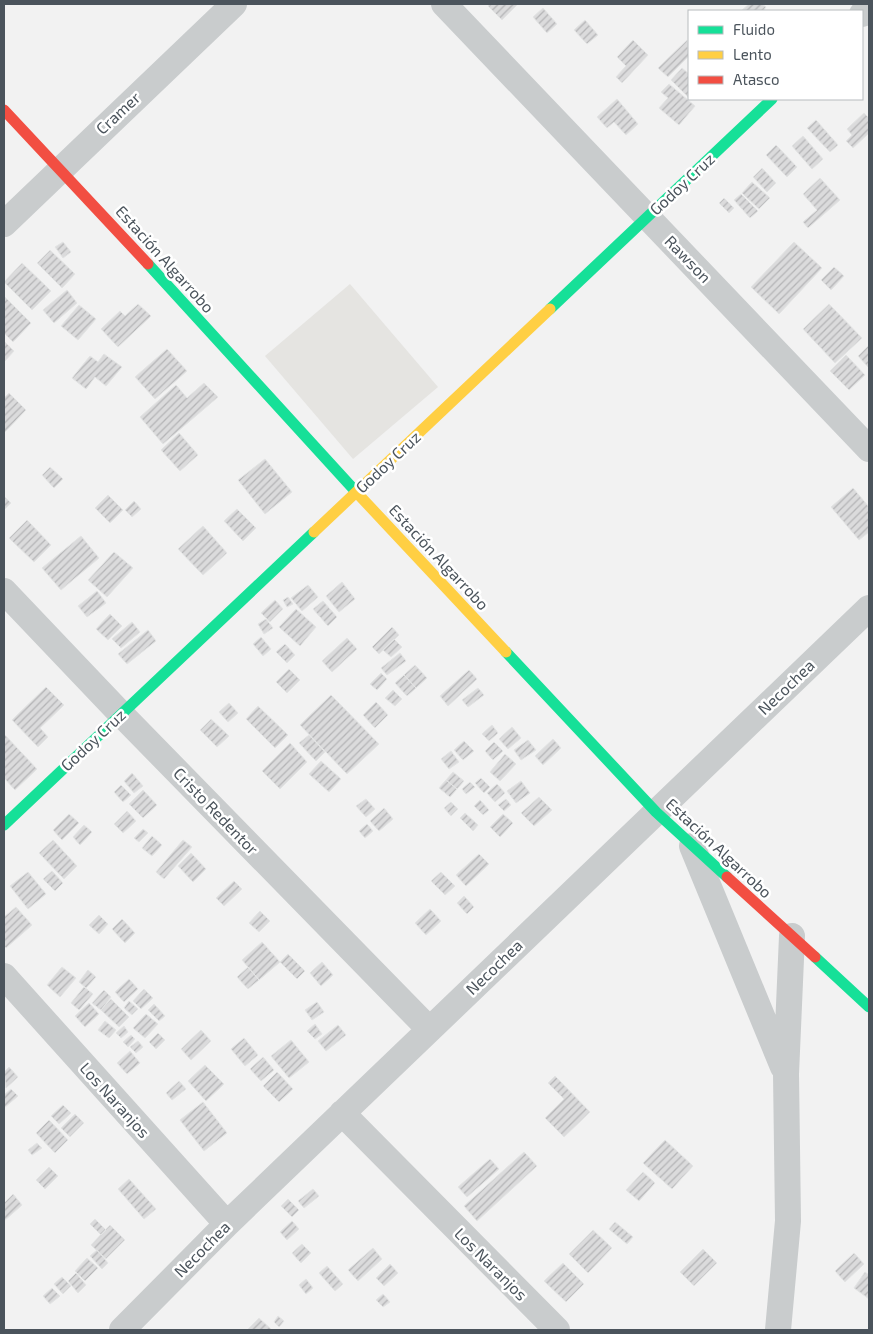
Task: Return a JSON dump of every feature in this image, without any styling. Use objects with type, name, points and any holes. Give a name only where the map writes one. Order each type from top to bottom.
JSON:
[{"type":"street","name":"Cramer","points":[[4,224],[60,168],[234,4]]},
{"type":"street","name":"Rawson","points":[[444,4],[869,449]]},
{"type":"street","name":"Godoy Cruz","points":[[4,825],[771,100]]},
{"type":"street","name":"Estación Algarrobo","points":[[4,110],[60,168],[356,492],[656,812],[869,1007]]},
{"type":"street","name":"Cristo Redentor","points":[[4,591],[121,714],[429,1029]]},
{"type":"street","name":"Necochea","points":[[122,1330],[227,1224],[869,608]]},
{"type":"street","points":[[692,846],[786,1074]]},
{"type":"street","points":[[778,1330],[788,1221],[786,1074],[792,936]]},
{"type":"street","name":"Los Naranjos","points":[[4,976],[227,1224]]},
{"type":"street","name":"Los Naranjos","points":[[342,1113],[557,1330]]},
{"type":"shaded area","points":[[350,284],[438,387],[353,459],[265,356]]},
{"type":"building","points":[[491,4],[518,4],[502,20],[488,6]]},
{"type":"building","points":[[749,4],[762,4],[766,7],[764,10],[742,10]]},
{"type":"building","points":[[543,8],[557,24],[547,33],[533,17]]},
{"type":"building","points":[[585,20],[598,35],[587,44],[574,30]]},
{"type":"building","points":[[633,40],[648,55],[622,83],[616,77],[626,66],[617,57]]},
{"type":"building","points":[[687,40],[688,57],[668,77],[658,68]]},
{"type":"building","points":[[682,68],[688,73],[688,97],[671,80]]},
{"type":"building","points":[[669,84],[695,106],[679,125],[659,108],[668,98],[661,92]]},
{"type":"building","points":[[617,99],[638,124],[626,135],[614,122],[607,128],[597,117]]},
{"type":"building","points":[[864,113],[869,118],[869,133],[853,148],[846,141],[852,135],[847,129]]},
{"type":"building","points":[[816,120],[838,145],[830,152],[807,128]]},
{"type":"building","points":[[803,136],[823,159],[812,169],[792,146]]},
{"type":"building","points":[[776,145],[797,167],[787,177],[766,155]]},
{"type":"building","points":[[762,168],[776,183],[767,192],[753,177]]},
{"type":"building","points":[[820,178],[840,200],[808,228],[803,222],[817,210],[803,194]]},
{"type":"building","points":[[752,182],[770,198],[759,209],[742,193]]},
{"type":"building","points":[[741,194],[758,211],[750,218],[734,200]]},
{"type":"building","points":[[724,198],[734,208],[729,213],[719,203]]},
{"type":"building","points":[[63,242],[71,252],[63,258],[55,247]]},
{"type":"building","points":[[794,242],[822,268],[779,314],[751,287]]},
{"type":"building","points":[[50,250],[75,274],[62,288],[37,263]]},
{"type":"building","points":[[22,263],[51,291],[32,310],[4,282]]},
{"type":"building","points":[[834,267],[844,276],[831,290],[821,280]]},
{"type":"building","points":[[67,290],[77,303],[54,323],[43,310]]},
{"type":"building","points":[[4,296],[31,323],[13,342],[4,333]]},
{"type":"building","points":[[138,304],[151,316],[118,347],[101,329],[120,311],[125,316]]},
{"type":"building","points":[[829,304],[862,338],[835,363],[803,329]]},
{"type":"building","points":[[79,305],[96,319],[78,340],[61,326]]},
{"type":"building","points":[[4,341],[14,351],[4,362]]},
{"type":"building","points":[[869,345],[869,368],[858,356]]},
{"type":"building","points":[[167,349],[187,371],[155,399],[135,377]]},
{"type":"building","points":[[104,354],[122,367],[106,386],[95,377],[86,389],[72,378],[90,356],[98,362]]},
{"type":"building","points":[[846,355],[865,375],[849,390],[830,371]]},
{"type":"building","points":[[204,383],[218,397],[163,444],[140,417],[176,385],[187,398]]},
{"type":"building","points":[[9,393],[26,410],[4,433],[4,398]]},
{"type":"building","points":[[179,433],[198,455],[180,471],[161,450]]},
{"type":"building","points":[[265,459],[292,492],[265,514],[238,480]]},
{"type":"building","points":[[50,467],[63,479],[54,488],[42,475]]},
{"type":"building","points":[[853,488],[869,507],[869,532],[859,540],[831,507]]},
{"type":"building","points":[[108,495],[123,510],[110,523],[95,508]]},
{"type":"building","points":[[4,496],[11,503],[4,510]]},
{"type":"building","points":[[134,501],[141,509],[132,517],[125,510]]},
{"type":"building","points":[[237,509],[256,528],[243,541],[224,521]]},
{"type":"building","points":[[27,520],[51,545],[34,562],[9,538]]},
{"type":"building","points":[[203,526],[227,553],[203,575],[178,549]]},
{"type":"building","points":[[81,536],[99,558],[61,590],[42,568]]},
{"type":"building","points":[[114,552],[133,568],[107,597],[88,580]]},
{"type":"building","points":[[342,582],[355,599],[339,612],[326,596]]},
{"type":"building","points":[[308,585],[318,597],[302,611],[291,598]]},
{"type":"building","points":[[97,591],[106,603],[87,617],[78,606]]},
{"type":"building","points":[[288,597],[293,604],[287,607],[283,600]]},
{"type":"building","points":[[275,600],[283,609],[270,622],[261,613]]},
{"type":"building","points":[[323,601],[337,617],[328,626],[313,609]]},
{"type":"building","points":[[296,609],[316,627],[300,646],[279,627]]},
{"type":"building","points":[[110,614],[122,626],[108,640],[96,629]]},
{"type":"building","points":[[266,619],[273,628],[264,634],[258,624]]},
{"type":"building","points":[[132,622],[140,632],[121,648],[112,639]]},
{"type":"building","points":[[392,627],[399,635],[379,654],[372,647]]},
{"type":"building","points":[[148,630],[156,641],[127,664],[118,654]]},
{"type":"building","points":[[261,637],[271,649],[263,656],[253,644]]},
{"type":"building","points":[[347,638],[357,649],[332,672],[322,661]]},
{"type":"building","points":[[394,639],[402,647],[391,657],[383,650]]},
{"type":"building","points":[[285,644],[295,655],[287,663],[276,652]]},
{"type":"building","points":[[400,653],[406,661],[387,675],[381,668]]},
{"type":"building","points":[[415,665],[427,678],[416,688],[404,675]]},
{"type":"building","points":[[289,669],[300,680],[287,693],[276,682]]},
{"type":"building","points":[[469,670],[477,679],[448,706],[440,696]]},
{"type":"building","points":[[381,673],[387,679],[377,690],[370,684]]},
{"type":"building","points":[[404,675],[416,688],[407,696],[395,683]]},
{"type":"building","points":[[46,687],[64,705],[40,728],[48,737],[38,747],[12,720]]},
{"type":"building","points":[[478,688],[484,695],[468,707],[462,700]]},
{"type":"building","points":[[393,690],[402,699],[395,706],[385,698]]},
{"type":"building","points":[[331,695],[379,744],[347,774],[300,725]]},
{"type":"building","points":[[376,702],[388,715],[375,728],[363,715]]},
{"type":"building","points":[[229,703],[238,713],[228,722],[219,712]]},
{"type":"building","points":[[258,706],[288,735],[275,748],[246,719]]},
{"type":"building","points":[[211,719],[229,736],[217,747],[200,730]]},
{"type":"building","points":[[492,725],[498,733],[489,741],[482,734]]},
{"type":"building","points":[[512,727],[521,738],[508,749],[499,739]]},
{"type":"building","points":[[4,734],[37,769],[15,790],[4,778]]},
{"type":"building","points":[[309,735],[325,752],[316,761],[299,743]]},
{"type":"building","points":[[553,739],[561,748],[543,765],[535,756]]},
{"type":"building","points":[[528,740],[536,750],[521,760],[514,750]]},
{"type":"building","points":[[464,741],[474,751],[463,760],[454,750]]},
{"type":"building","points":[[494,742],[503,751],[493,760],[485,751]]},
{"type":"building","points":[[290,743],[307,762],[280,789],[262,771]]},
{"type":"building","points":[[451,751],[459,762],[449,769],[441,759]]},
{"type":"building","points":[[505,754],[516,764],[500,781],[490,772]]},
{"type":"building","points":[[321,761],[341,779],[329,792],[309,774]]},
{"type":"building","points":[[453,772],[464,781],[457,789],[446,780]]},
{"type":"building","points":[[132,773],[143,786],[134,793],[124,781]]},
{"type":"building","points":[[481,778],[490,787],[484,793],[475,783]]},
{"type":"building","points":[[446,780],[457,789],[450,797],[439,788]]},
{"type":"building","points":[[521,781],[530,793],[516,803],[507,791]]},
{"type":"building","points":[[470,782],[475,787],[466,794],[462,789]]},
{"type":"building","points":[[497,784],[505,793],[495,802],[487,793]]},
{"type":"building","points":[[121,785],[131,795],[123,802],[114,792]]},
{"type":"building","points":[[143,790],[157,805],[143,818],[129,804]]},
{"type":"building","points":[[539,797],[552,810],[534,826],[521,813]]},
{"type":"building","points":[[366,799],[375,809],[366,817],[356,806]]},
{"type":"building","points":[[506,799],[511,805],[504,811],[498,805]]},
{"type":"building","points":[[480,800],[489,810],[483,815],[474,806]]},
{"type":"building","points":[[451,802],[458,809],[451,816],[444,808]]},
{"type":"building","points":[[384,808],[393,819],[379,831],[370,821]]},
{"type":"building","points":[[127,811],[136,821],[123,833],[114,824]]},
{"type":"building","points":[[465,813],[478,825],[473,831],[460,818]]},
{"type":"building","points":[[69,814],[79,823],[62,840],[53,830]]},
{"type":"building","points":[[503,814],[513,823],[500,837],[490,827]]},
{"type":"building","points":[[367,824],[373,831],[365,838],[359,831]]},
{"type":"building","points":[[84,825],[92,832],[80,845],[73,837]]},
{"type":"building","points":[[143,829],[148,833],[139,842],[134,838]]},
{"type":"building","points":[[152,836],[162,845],[152,856],[142,848]]},
{"type":"building","points":[[53,840],[77,866],[64,879],[39,853]]},
{"type":"building","points":[[183,840],[192,847],[164,879],[156,872]]},
{"type":"building","points":[[191,853],[206,869],[193,882],[178,866]]},
{"type":"building","points":[[479,854],[489,864],[466,886],[456,875]]},
{"type":"building","points":[[52,871],[63,883],[55,891],[43,879]]},
{"type":"building","points":[[28,872],[46,894],[28,909],[10,886]]},
{"type":"building","points":[[441,872],[455,886],[445,895],[431,881]]},
{"type":"building","points":[[234,881],[242,889],[224,906],[216,898]]},
{"type":"building","points":[[464,896],[474,907],[467,914],[457,903]]},
{"type":"building","points":[[16,907],[32,925],[6,948],[4,946],[4,917]]},
{"type":"building","points":[[430,909],[441,921],[426,935],[415,923]]},
{"type":"building","points":[[260,911],[270,921],[259,932],[249,923]]},
{"type":"building","points":[[99,915],[108,924],[99,934],[89,925]]},
{"type":"building","points":[[122,919],[135,933],[125,943],[112,929]]},
{"type":"building","points":[[262,942],[280,962],[259,980],[242,960]]},
{"type":"building","points":[[288,954],[305,971],[297,979],[280,962]]},
{"type":"building","points":[[322,962],[333,975],[321,986],[310,973]]},
{"type":"building","points":[[62,967],[76,978],[60,997],[47,985]]},
{"type":"building","points":[[248,967],[259,980],[248,989],[237,977]]},
{"type":"building","points":[[88,970],[96,977],[86,988],[79,982]]},
{"type":"building","points":[[129,979],[138,989],[124,1002],[115,992]]},
{"type":"building","points":[[84,987],[93,994],[79,1010],[71,1003]]},
{"type":"building","points":[[144,989],[153,998],[141,1009],[133,1001]]},
{"type":"building","points":[[104,990],[111,997],[101,1010],[92,1003]]},
{"type":"building","points":[[111,999],[129,1017],[119,1027],[101,1010]]},
{"type":"building","points":[[129,1001],[138,1009],[132,1015],[124,1008]]},
{"type":"building","points":[[317,1002],[324,1012],[312,1020],[305,1010]]},
{"type":"building","points":[[89,1003],[99,1014],[85,1027],[75,1016]]},
{"type":"building","points":[[154,1004],[165,1016],[159,1021],[148,1010]]},
{"type":"building","points":[[146,1014],[158,1024],[145,1038],[133,1028]]},
{"type":"building","points":[[105,1021],[116,1030],[109,1038],[98,1030]]},
{"type":"building","points":[[315,1024],[322,1034],[315,1039],[307,1031]]},
{"type":"building","points":[[338,1025],[346,1035],[326,1051],[318,1041]]},
{"type":"building","points":[[124,1026],[128,1032],[121,1038],[116,1033]]},
{"type":"building","points":[[201,1030],[211,1041],[191,1060],[181,1049]]},
{"type":"building","points":[[158,1033],[165,1040],[156,1049],[149,1042]]},
{"type":"building","points":[[131,1035],[135,1039],[128,1047],[123,1042]]},
{"type":"building","points":[[244,1038],[258,1055],[245,1066],[231,1049]]},
{"type":"building","points":[[291,1040],[309,1062],[289,1078],[271,1056]]},
{"type":"building","points":[[138,1041],[143,1047],[136,1053],[130,1047]]},
{"type":"building","points":[[130,1051],[140,1063],[127,1074],[117,1063]]},
{"type":"building","points":[[263,1057],[274,1070],[261,1081],[250,1069]]},
{"type":"building","points":[[205,1065],[224,1084],[206,1101],[188,1081]]},
{"type":"building","points":[[9,1067],[18,1077],[6,1088],[4,1072]]},
{"type":"building","points":[[277,1072],[293,1089],[279,1102],[263,1086]]},
{"type":"building","points":[[555,1076],[590,1112],[564,1137],[545,1118],[564,1099],[548,1083]]},
{"type":"building","points":[[179,1081],[186,1089],[172,1100],[166,1093]]},
{"type":"building","points":[[11,1089],[18,1096],[4,1108],[4,1095]]},
{"type":"building","points":[[203,1102],[227,1133],[204,1151],[180,1120]]},
{"type":"building","points":[[63,1105],[71,1113],[59,1124],[51,1116]]},
{"type":"building","points":[[75,1114],[84,1123],[70,1137],[61,1128]]},
{"type":"building","points":[[49,1120],[68,1140],[55,1153],[36,1133]]},
{"type":"building","points":[[665,1140],[693,1166],[672,1189],[643,1163]]},
{"type":"building","points":[[37,1143],[42,1148],[32,1155],[28,1150]]},
{"type":"building","points":[[524,1152],[537,1166],[477,1221],[464,1206]]},
{"type":"building","points":[[490,1159],[499,1169],[467,1197],[458,1187]]},
{"type":"building","points":[[49,1167],[58,1176],[45,1189],[36,1180]]},
{"type":"building","points":[[643,1172],[655,1183],[639,1201],[626,1190]]},
{"type":"building","points":[[129,1179],[156,1209],[144,1219],[118,1189]]},
{"type":"building","points":[[313,1189],[319,1196],[304,1208],[298,1201]]},
{"type":"building","points":[[13,1194],[22,1205],[4,1221],[4,1203]]},
{"type":"building","points":[[288,1199],[299,1210],[292,1217],[281,1206]]},
{"type":"building","points":[[95,1219],[106,1230],[101,1235],[90,1224]]},
{"type":"building","points":[[292,1221],[299,1229],[287,1240],[280,1232]]},
{"type":"building","points":[[615,1222],[633,1237],[627,1244],[609,1229]]},
{"type":"building","points":[[110,1225],[125,1240],[106,1259],[91,1245]]},
{"type":"building","points":[[593,1230],[612,1248],[588,1273],[569,1254]]},
{"type":"building","points":[[302,1244],[311,1253],[301,1263],[292,1253]]},
{"type":"building","points":[[373,1248],[382,1259],[358,1281],[348,1270]]},
{"type":"building","points":[[703,1249],[717,1263],[694,1286],[680,1272]]},
{"type":"building","points":[[97,1250],[108,1263],[102,1269],[90,1256]]},
{"type":"building","points":[[854,1253],[864,1264],[845,1282],[835,1271]]},
{"type":"building","points":[[87,1258],[98,1268],[85,1281],[75,1271]]},
{"type":"building","points":[[563,1263],[584,1284],[566,1302],[544,1281]]},
{"type":"building","points":[[390,1264],[398,1273],[384,1286],[376,1278]]},
{"type":"building","points":[[327,1266],[343,1284],[335,1291],[319,1273]]},
{"type":"building","points":[[865,1272],[869,1275],[869,1299],[854,1288]]},
{"type":"building","points":[[76,1273],[86,1285],[78,1293],[68,1281]]},
{"type":"building","points":[[62,1277],[71,1286],[63,1294],[54,1284]]},
{"type":"building","points":[[306,1279],[313,1288],[306,1294],[299,1285]]},
{"type":"building","points":[[52,1288],[60,1296],[50,1304],[43,1296]]},
{"type":"building","points":[[383,1294],[390,1302],[383,1307],[376,1300]]},
{"type":"building","points":[[278,1316],[284,1321],[279,1327],[274,1322]]},
{"type":"building","points":[[259,1318],[272,1330],[247,1330]]},
{"type":"traffic: fast","points":[[550,309],[771,100]]},
{"type":"traffic: fast","points":[[148,264],[358,494]]},
{"type":"traffic: fast","points":[[4,825],[314,532]]},
{"type":"traffic: fast","points":[[506,652],[656,812],[727,877]]},
{"type":"traffic: fast","points":[[815,957],[869,1007]]},
{"type":"traffic: slow","points":[[314,532],[550,309]]},
{"type":"traffic: slow","points":[[358,494],[506,652]]},
{"type":"traffic: jam","points":[[4,110],[148,264]]},
{"type":"traffic: jam","points":[[727,877],[815,957]]}]
